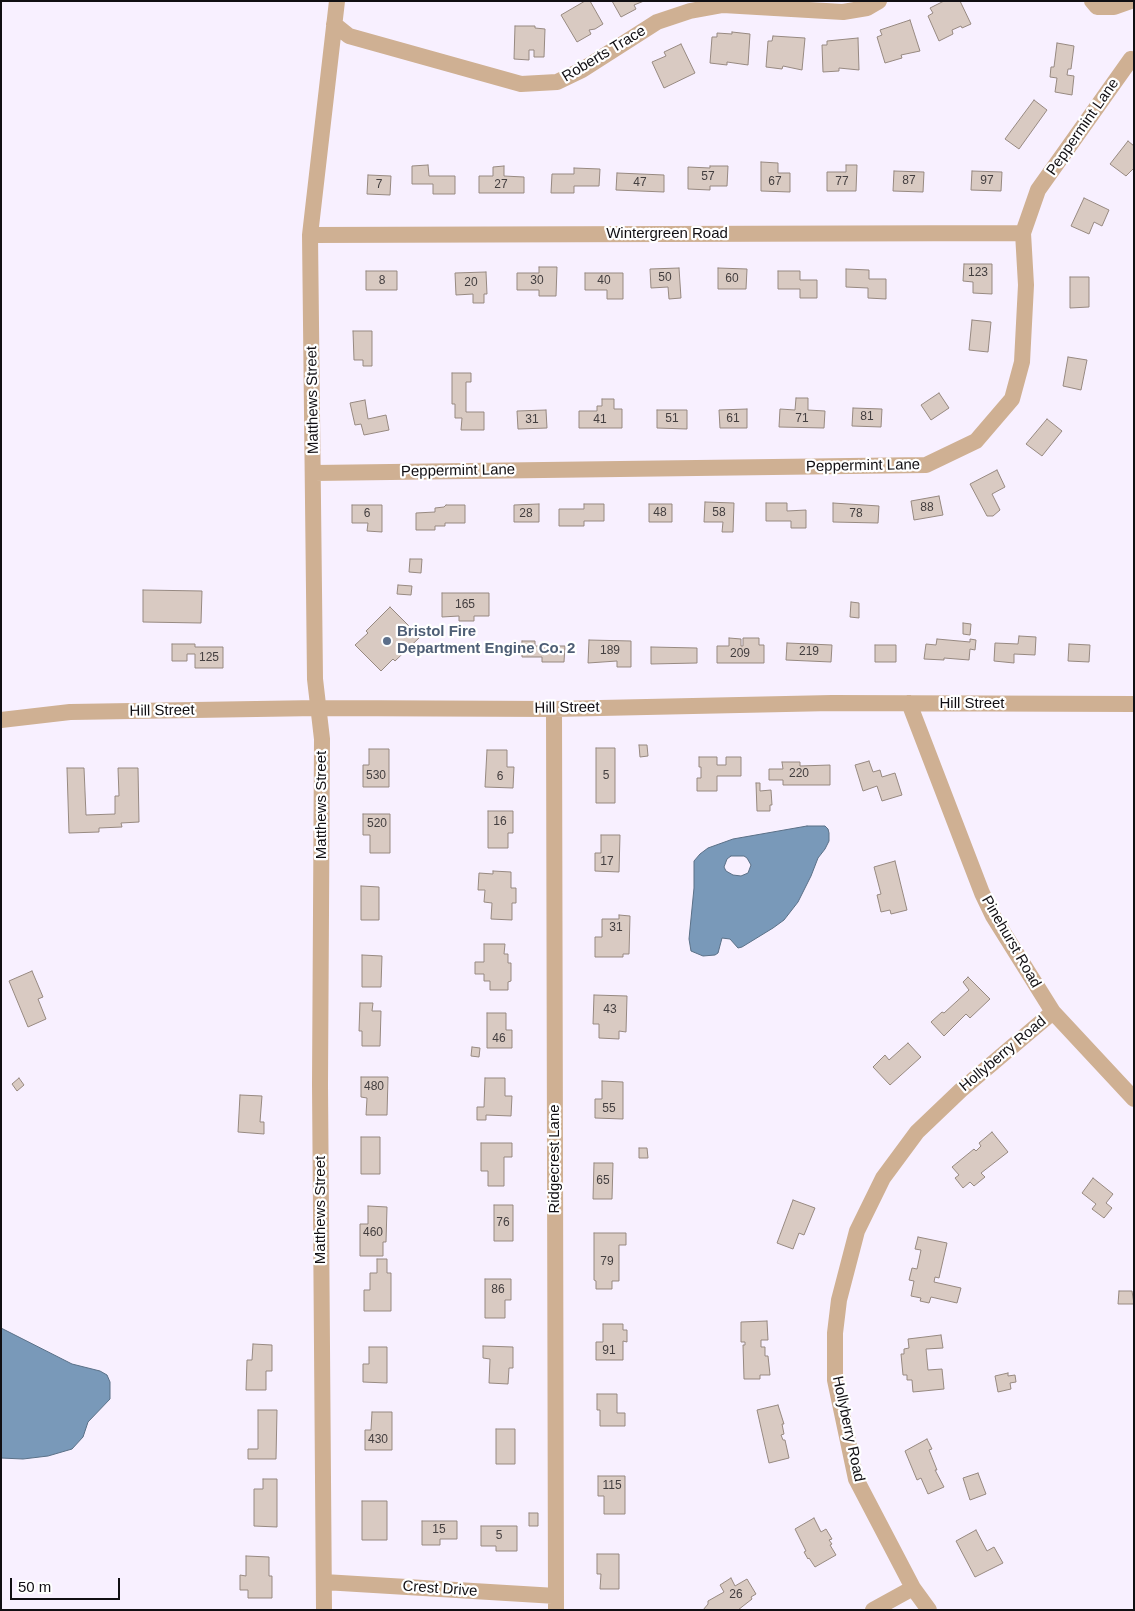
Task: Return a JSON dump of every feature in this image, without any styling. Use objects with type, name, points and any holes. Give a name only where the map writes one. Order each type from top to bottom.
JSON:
[{"type":"street","name":"Matthews Street","points":[[324,1610],[320,1084],[322,739],[316,680],[310,235],[337,1]]},
{"type":"street","name":"Roberts Trace","points":[[334,24],[349,36],[521,84],[558,82],[582,70],[657,22],[690,11],[723,5],[843,12],[868,8],[879,1]]},
{"type":"street","points":[[1092,1],[1097,7],[1114,7],[1131,1]]},
{"type":"street","name":"Peppermint Lane","points":[[314,473],[926,465],[976,441],[1012,399],[1022,362],[1026,285],[1023,233],[1038,190],[1131,59]]},
{"type":"street","name":"Wintergreen Road","points":[[310,235],[1023,233]]},
{"type":"street","name":"Hill Street","points":[[1,720],[70,712],[318,708],[554,709],[823,703],[1134,704]]},
{"type":"street","name":"Pinehurst Road","points":[[909,704],[982,893],[993,916],[1053,1012],[1134,1099]]},
{"type":"street","name":"Ridgecrest Lane","points":[[554,709],[556,1603]]},
{"type":"street","name":"Hollyberry Road","points":[[929,1610],[913,1588],[856,1478],[835,1380],[835,1333],[838,1300],[857,1231],[883,1178],[911,1139],[961,1090],[1053,1012]]},
{"type":"street","name":"Crest Drive","points":[[324,1582],[556,1603]]},
{"type":"street","points":[[873,1610],[913,1588]]},
{"type":"water","points":[[807,826],[825,826],[829,833],[829,841],[818,858],[798,902],[784,920],[742,947],[738,948],[730,939],[722,938],[718,953],[703,956],[691,951],[689,939],[694,888],[694,861],[708,848],[733,839]],"holes":[[[731,856],[744,856],[751,865],[748,873],[741,876],[733,875],[726,871],[724,867],[727,859]]]},
{"type":"water","points":[[1,1328],[72,1364],[100,1371],[107,1375],[110,1382],[110,1399],[88,1422],[83,1437],[72,1449],[48,1456],[23,1459],[1,1458]]},
{"type":"building","points":[[585,1],[590,1],[603,24],[589,30],[591,34],[577,42],[561,15]]},
{"type":"building","points":[[612,1],[644,1],[634,5],[636,9],[621,17]]},
{"type":"building","points":[[944,1],[960,1],[971,24],[952,30],[953,34],[939,41],[928,16],[933,13],[930,8]]},
{"type":"building","points":[[910,20],[920,51],[901,55],[902,58],[885,63],[877,37],[882,35],[880,30]]},
{"type":"building","points":[[515,26],[535,26],[535,28],[545,29],[544,57],[534,57],[534,50],[529,50],[529,60],[514,59]]},
{"type":"building","points":[[732,32],[750,34],[748,65],[727,62],[727,65],[710,63],[712,37],[717,37],[717,33],[732,34]]},
{"type":"building","points":[[773,36],[805,38],[802,70],[783,66],[782,69],[766,67],[768,41],[772,41]]},
{"type":"building","points":[[858,38],[859,70],[839,68],[839,71],[823,72],[822,45],[827,45],[827,41]]},
{"type":"building","points":[[1057,43],[1074,46],[1071,69],[1068,69],[1067,75],[1074,76],[1072,95],[1055,92],[1057,78],[1050,77],[1051,67],[1054,67]]},
{"type":"building","points":[[681,44],[695,73],[664,88],[652,62],[666,56],[664,52]]},
{"type":"building","points":[[1034,100],[1047,110],[1019,149],[1005,139]]},
{"type":"building","points":[[1128,141],[1134,146],[1134,168],[1126,176],[1110,164]]},
{"type":"building","points":[[761,162],[778,163],[778,173],[790,173],[790,192],[761,191]]},
{"type":"building","points":[[428,165],[429,176],[455,176],[455,194],[433,194],[433,184],[412,184],[412,166]]},
{"type":"building","points":[[846,165],[857,165],[856,191],[827,191],[827,172],[846,172]]},
{"type":"building","points":[[504,166],[504,176],[524,177],[524,193],[479,193],[479,176],[493,176],[493,167]]},
{"type":"building","points":[[710,166],[728,166],[727,186],[710,186],[710,190],[688,189],[688,167],[710,168]]},
{"type":"building","points":[[574,168],[600,169],[599,186],[574,186],[574,193],[551,193],[552,174],[574,174]]},
{"type":"building","points":[[894,171],[924,172],[923,192],[893,191]]},
{"type":"building","points":[[972,171],[1002,172],[1001,191],[971,190]]},
{"type":"building","points":[[617,173],[664,175],[664,192],[616,190]]},
{"type":"building","points":[[368,175],[391,176],[390,195],[367,194]]},
{"type":"building","points":[[1084,198],[1109,210],[1102,226],[1094,222],[1089,234],[1071,226]]},
{"type":"building","points":[[964,264],[992,264],[992,294],[973,293],[973,282],[963,281]]},
{"type":"building","points":[[539,267],[557,267],[556,296],[539,296],[539,290],[517,290],[517,273],[539,273]]},
{"type":"building","points":[[679,268],[681,298],[669,299],[668,287],[651,288],[650,269]]},
{"type":"building","points":[[718,268],[747,269],[746,289],[718,289]]},
{"type":"building","points":[[846,269],[869,270],[869,279],[886,279],[886,299],[868,298],[868,288],[846,287]]},
{"type":"building","points":[[366,271],[397,271],[397,290],[366,290]]},
{"type":"building","points":[[778,271],[800,271],[800,280],[817,280],[817,298],[800,298],[800,289],[778,289]]},
{"type":"building","points":[[486,272],[487,294],[484,294],[484,303],[473,303],[473,294],[456,295],[455,273]]},
{"type":"building","points":[[585,273],[623,273],[623,299],[607,299],[607,290],[585,290]]},
{"type":"building","points":[[1070,277],[1089,277],[1089,307],[1070,308]]},
{"type":"building","points":[[972,320],[991,322],[988,352],[969,350]]},
{"type":"building","points":[[353,331],[372,331],[372,366],[363,366],[363,360],[354,360]]},
{"type":"building","points":[[1068,357],[1087,360],[1081,390],[1063,386]]},
{"type":"building","points":[[452,373],[471,373],[471,382],[466,382],[466,412],[484,412],[484,430],[461,430],[462,418],[455,418],[455,404],[452,404]]},
{"type":"building","points":[[939,393],[949,408],[931,420],[921,405]]},
{"type":"building","points":[[796,398],[808,398],[808,410],[825,411],[824,428],[779,427],[780,409],[795,410]]},
{"type":"building","points":[[602,399],[614,399],[614,409],[622,409],[622,428],[579,428],[579,411],[597,411],[597,406],[602,406]]},
{"type":"building","points":[[365,400],[368,419],[386,415],[389,430],[364,435],[361,424],[355,425],[350,403]]},
{"type":"building","points":[[853,408],[882,409],[881,427],[852,426]]},
{"type":"building","points":[[747,409],[747,428],[720,428],[719,410]]},
{"type":"building","points":[[546,410],[547,428],[518,429],[517,411]]},
{"type":"building","points":[[657,410],[687,410],[687,429],[657,428]]},
{"type":"building","points":[[1047,419],[1062,431],[1042,456],[1026,444]]},
{"type":"building","points":[[997,470],[1005,487],[992,494],[1000,510],[993,516],[987,516],[970,484]]},
{"type":"building","points":[[939,496],[943,515],[914,520],[911,501]]},
{"type":"building","points":[[705,502],[734,503],[733,532],[722,532],[723,522],[704,522]]},
{"type":"building","points":[[766,503],[787,503],[787,511],[806,510],[806,528],[791,528],[791,521],[766,521]]},
{"type":"building","points":[[833,503],[879,506],[878,523],[833,522]]},
{"type":"building","points":[[539,504],[539,522],[514,522],[514,505]]},
{"type":"building","points":[[584,504],[604,504],[604,521],[584,521],[584,526],[559,526],[559,509],[584,509]]},
{"type":"building","points":[[649,504],[672,504],[672,522],[649,522]]},
{"type":"building","points":[[352,505],[382,505],[382,532],[367,531],[368,523],[352,523]]},
{"type":"building","points":[[446,505],[465,505],[465,523],[445,523],[445,526],[435,526],[435,530],[416,530],[416,513],[435,512],[435,508]]},
{"type":"building","points":[[410,559],[422,559],[421,573],[409,572]]},
{"type":"building","points":[[398,585],[412,586],[411,595],[397,594]]},
{"type":"building","points":[[143,590],[202,591],[201,623],[143,622]]},
{"type":"building","points":[[442,593],[489,593],[489,616],[474,616],[474,621],[459,621],[459,616],[442,617]]},
{"type":"building","points":[[851,602],[859,603],[859,618],[850,617]]},
{"type":"building","name":"Bristol Fire Department Engine Co. 2","points":[[390,607],[420,637],[395,661],[393,659],[381,671],[355,645]]},
{"type":"building","points":[[963,623],[971,624],[970,635],[963,634]]},
{"type":"building","points":[[1019,636],[1036,637],[1035,655],[1014,654],[1014,663],[994,661],[995,643],[1018,644]]},
{"type":"building","points":[[729,638],[741,639],[741,646],[743,646],[743,638],[759,638],[759,645],[764,645],[764,663],[717,663],[717,646],[729,646]]},
{"type":"building","points":[[937,639],[970,642],[970,639],[976,640],[975,650],[970,649],[969,660],[924,659],[926,644],[936,645]]},
{"type":"building","points":[[589,640],[631,641],[631,667],[617,667],[617,661],[588,663]]},
{"type":"building","points":[[522,641],[535,641],[535,646],[565,646],[564,662],[542,662],[542,657],[522,657]]},
{"type":"building","points":[[787,643],[832,645],[831,662],[786,660]]},
{"type":"building","points":[[172,644],[195,644],[195,647],[223,647],[223,668],[195,668],[195,654],[187,654],[187,661],[172,661]]},
{"type":"building","points":[[1069,644],[1090,645],[1089,662],[1068,661]]},
{"type":"building","points":[[875,645],[896,645],[896,662],[875,662]]},
{"type":"building","points":[[651,647],[697,648],[697,663],[651,664]]},
{"type":"building","points":[[639,745],[647,745],[648,756],[640,757]]},
{"type":"building","points":[[596,748],[615,748],[615,803],[596,803]]},
{"type":"building","points":[[369,749],[389,749],[389,787],[363,787],[363,765],[369,765]]},
{"type":"building","points":[[487,750],[507,750],[507,767],[514,767],[513,788],[485,787]]},
{"type":"building","points":[[699,757],[717,757],[717,765],[726,765],[726,757],[741,757],[741,776],[717,776],[717,791],[697,791],[697,778],[701,778]]},
{"type":"building","points":[[869,761],[873,772],[880,770],[882,777],[895,773],[902,795],[882,801],[877,786],[863,791],[855,765]]},
{"type":"building","points":[[782,762],[800,762],[800,766],[830,765],[830,785],[783,785],[783,780],[769,780],[769,769],[783,769]]},
{"type":"building","points":[[67,768],[84,768],[86,815],[115,814],[115,796],[119,796],[118,768],[138,768],[139,822],[121,823],[122,827],[99,828],[99,832],[69,833]]},
{"type":"building","points":[[756,783],[760,783],[760,791],[771,790],[772,805],[770,805],[770,811],[757,811]]},
{"type":"building","points":[[488,811],[513,811],[513,833],[508,833],[508,848],[488,848]]},
{"type":"building","points":[[363,814],[390,814],[390,853],[370,853],[370,835],[363,835]]},
{"type":"building","points":[[601,835],[620,835],[619,872],[595,871],[595,853],[601,853]]},
{"type":"building","points":[[895,861],[907,910],[891,914],[890,910],[881,912],[877,895],[881,894],[874,867]]},
{"type":"building","points":[[493,871],[511,872],[511,888],[516,888],[516,903],[512,903],[512,920],[491,919],[492,903],[484,902],[485,890],[478,890],[479,873],[493,874]]},
{"type":"building","points":[[361,886],[379,887],[379,920],[361,920]]},
{"type":"building","points":[[619,915],[630,916],[629,954],[623,954],[623,957],[595,957],[595,937],[602,937],[602,919],[619,919]]},
{"type":"building","points":[[484,944],[505,944],[504,954],[508,954],[508,963],[511,963],[511,981],[508,982],[508,990],[490,990],[490,981],[484,981],[484,974],[475,974],[475,962],[484,962]]},
{"type":"building","points":[[362,955],[382,956],[381,987],[362,987]]},
{"type":"building","points":[[32,971],[43,997],[38,999],[46,1019],[28,1027],[9,981]]},
{"type":"building","points":[[968,977],[990,999],[970,1018],[966,1014],[944,1036],[931,1022],[969,990],[963,982]]},
{"type":"building","points":[[594,995],[627,996],[626,1032],[619,1031],[619,1039],[599,1038],[599,1024],[593,1024]]},
{"type":"building","points":[[360,1003],[373,1003],[372,1011],[381,1011],[380,1046],[362,1046],[362,1031],[359,1031]]},
{"type":"building","points":[[487,1013],[506,1013],[506,1030],[512,1030],[512,1048],[487,1048]]},
{"type":"building","points":[[908,1043],[921,1057],[890,1085],[873,1067],[885,1055],[889,1060]]},
{"type":"building","points":[[472,1047],[480,1048],[479,1057],[471,1056]]},
{"type":"building","points":[[361,1077],[388,1077],[387,1115],[366,1115],[367,1098],[361,1097]]},
{"type":"building","points":[[19,1078],[24,1085],[17,1091],[12,1084]]},
{"type":"building","points":[[485,1078],[505,1078],[505,1096],[512,1096],[511,1116],[486,1115],[486,1120],[477,1120],[477,1107],[484,1107]]},
{"type":"building","points":[[602,1081],[623,1082],[623,1119],[595,1118],[595,1099],[602,1099]]},
{"type":"building","points":[[240,1095],[262,1096],[260,1122],[264,1122],[264,1134],[238,1132]]},
{"type":"building","points":[[992,1132],[1008,1152],[981,1173],[985,1177],[974,1186],[970,1182],[963,1188],[955,1178],[959,1175],[952,1167],[974,1149],[976,1151],[981,1146],[979,1143]]},
{"type":"building","points":[[361,1137],[380,1137],[380,1174],[361,1174]]},
{"type":"building","points":[[481,1143],[512,1143],[512,1157],[504,1157],[504,1186],[488,1186],[488,1171],[481,1171]]},
{"type":"building","points":[[639,1148],[647,1148],[648,1158],[639,1158]]},
{"type":"building","points":[[594,1163],[613,1163],[612,1199],[593,1199]]},
{"type":"building","points":[[1093,1178],[1113,1194],[1106,1203],[1112,1208],[1104,1218],[1092,1209],[1096,1204],[1082,1193]]},
{"type":"building","points":[[793,1200],[815,1208],[804,1235],[799,1233],[793,1249],[777,1243]]},
{"type":"building","points":[[494,1205],[513,1205],[513,1241],[494,1241]]},
{"type":"building","points":[[368,1206],[387,1207],[386,1242],[383,1242],[383,1256],[360,1256],[360,1224],[368,1224]]},
{"type":"building","points":[[594,1233],[626,1233],[626,1245],[619,1245],[619,1281],[612,1281],[612,1289],[596,1289],[596,1281],[594,1280]]},
{"type":"building","points":[[918,1237],[947,1243],[939,1278],[935,1277],[934,1282],[961,1288],[957,1303],[931,1297],[929,1303],[920,1301],[921,1298],[911,1296],[914,1281],[909,1280],[912,1268],[917,1269],[921,1250],[915,1249]]},
{"type":"building","points":[[377,1259],[387,1259],[387,1273],[391,1273],[391,1311],[364,1311],[364,1290],[370,1290],[370,1273],[377,1273]]},
{"type":"building","points":[[485,1279],[511,1279],[511,1300],[505,1300],[505,1318],[485,1318]]},
{"type":"building","points":[[1119,1291],[1132,1291],[1134,1304],[1118,1304]]},
{"type":"building","points":[[767,1321],[768,1340],[761,1340],[761,1347],[765,1347],[765,1356],[768,1356],[770,1375],[760,1375],[760,1379],[744,1379],[743,1345],[745,1345],[745,1342],[741,1342],[741,1322]]},
{"type":"building","points":[[603,1324],[623,1324],[623,1330],[627,1330],[627,1342],[623,1341],[623,1360],[596,1360],[596,1342],[603,1342]]},
{"type":"building","points":[[941,1335],[943,1348],[926,1349],[928,1370],[942,1369],[944,1389],[913,1392],[912,1380],[907,1380],[907,1375],[903,1375],[901,1354],[904,1354],[904,1349],[909,1348],[908,1339]]},
{"type":"building","points":[[253,1344],[272,1345],[272,1371],[266,1371],[266,1390],[246,1390],[247,1360],[252,1360]]},
{"type":"building","points":[[483,1346],[513,1347],[513,1368],[509,1368],[508,1384],[489,1383],[490,1359],[483,1358]]},
{"type":"building","points":[[369,1347],[387,1347],[387,1383],[363,1382],[363,1364],[369,1364]]},
{"type":"building","points":[[1008,1373],[1008,1376],[1015,1375],[1016,1382],[1010,1383],[1011,1389],[998,1392],[995,1376]]},
{"type":"building","points":[[597,1394],[617,1394],[617,1413],[625,1413],[625,1426],[600,1426]]},
{"type":"building","points":[[778,1405],[784,1424],[782,1424],[784,1434],[781,1435],[783,1440],[785,1440],[789,1458],[769,1463],[757,1410]]},
{"type":"building","points":[[258,1410],[277,1410],[276,1459],[248,1459],[248,1449],[258,1449]]},
{"type":"building","points":[[372,1412],[392,1412],[392,1450],[365,1450],[365,1430],[371,1430]]},
{"type":"building","points":[[496,1429],[515,1429],[515,1464],[496,1464]]},
{"type":"building","points":[[927,1439],[932,1449],[929,1450],[937,1470],[935,1470],[944,1487],[928,1494],[921,1478],[917,1480],[905,1451]]},
{"type":"building","points":[[978,1473],[986,1494],[970,1500],[963,1478]]},
{"type":"building","points":[[598,1476],[625,1476],[625,1514],[604,1514],[604,1496],[598,1496]]},
{"type":"building","points":[[263,1479],[277,1479],[277,1527],[254,1526],[254,1489],[263,1489]]},
{"type":"building","points":[[362,1501],[387,1501],[387,1540],[362,1540]]},
{"type":"building","points":[[529,1513],[538,1513],[538,1526],[529,1526]]},
{"type":"building","points":[[814,1518],[821,1532],[826,1529],[832,1539],[829,1540],[832,1544],[830,1545],[836,1555],[815,1567],[804,1552],[806,1551],[795,1529]]},
{"type":"building","points":[[422,1521],[457,1521],[457,1539],[440,1539],[440,1545],[422,1545]]},
{"type":"building","points":[[481,1526],[517,1526],[517,1551],[496,1551],[496,1546],[481,1546]]},
{"type":"building","points":[[976,1530],[987,1551],[994,1547],[1003,1563],[975,1577],[956,1541]]},
{"type":"building","points":[[597,1554],[619,1554],[619,1589],[600,1589],[601,1574],[597,1574]]},
{"type":"building","points":[[246,1556],[269,1557],[269,1576],[272,1576],[272,1598],[248,1598],[248,1590],[240,1590],[240,1575],[246,1576]]},
{"type":"building","points":[[731,1578],[735,1586],[747,1579],[756,1594],[738,1610],[703,1610],[708,1601],[724,1592],[720,1585]]},
{"type":"place","name":"Bristol Fire Department Engine Co. 2","points":[[387,641]]}]
